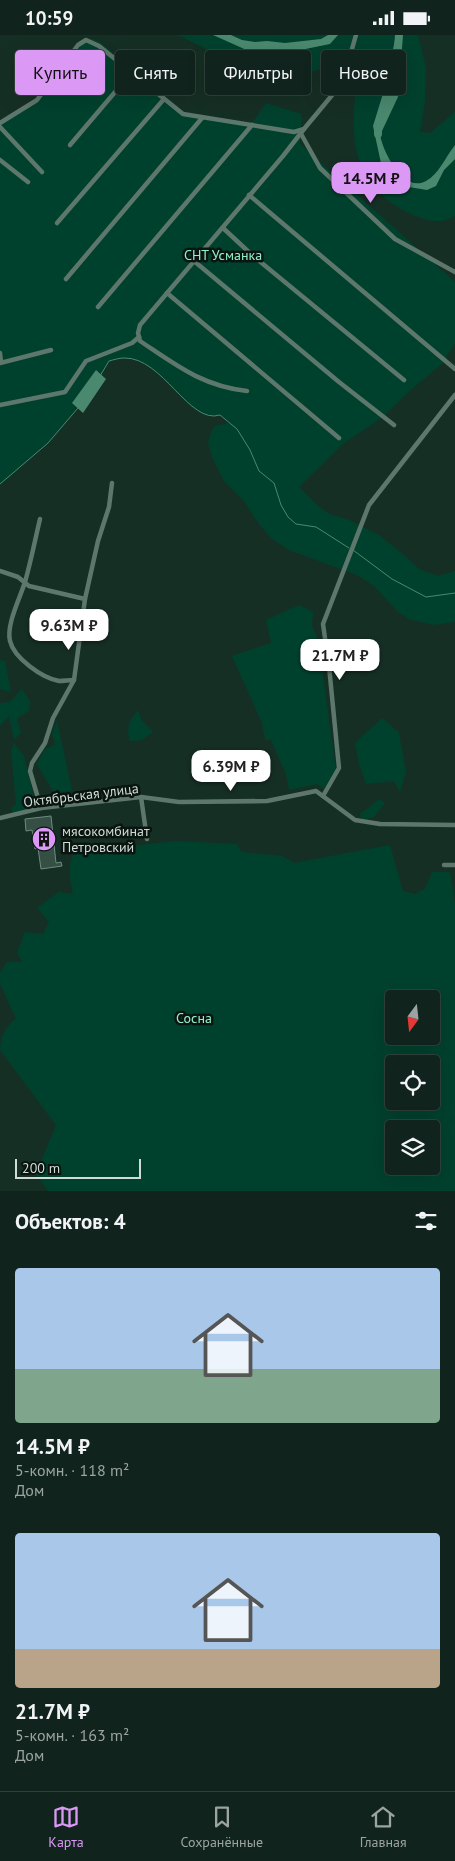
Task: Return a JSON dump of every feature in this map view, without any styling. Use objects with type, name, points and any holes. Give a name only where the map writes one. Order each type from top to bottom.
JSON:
[{"type":"street","points":[[247,391],[226,388],[184,371],[140,341],[140,325],[223,228],[301,130],[330,100],[344,77],[356,35]]},
{"type":"street","points":[[0,123],[37,100],[81,42],[86,40],[96,43],[115,58]]},
{"type":"street","points":[[70,145],[115,92]]},
{"type":"street","points":[[159,95],[183,114],[288,132],[301,130]]},
{"type":"street","points":[[57,223],[164,99]]},
{"type":"street","points":[[66,279],[202,118]]},
{"type":"street","points":[[98,307],[252,125]]},
{"type":"street","points":[[0,127],[42,172]]},
{"type":"street","points":[[301,130],[320,168],[395,239],[455,272]]},
{"type":"street","points":[[0,160],[28,182]]},
{"type":"street","points":[[249,195],[455,369]]},
{"type":"street","points":[[223,228],[252,255],[404,380]]},
{"type":"street","points":[[194,261],[339,382],[394,425]]},
{"type":"street","points":[[167,293],[339,438]]},
{"type":"street","points":[[0,405],[65,392],[86,361],[132,343],[139,337]]},
{"type":"street","points":[[0,353],[0,362],[50,350]]},
{"type":"street","points":[[455,395],[369,505],[323,624],[339,768],[334,781],[323,796],[355,820],[380,825],[455,825]]},
{"type":"street","points":[[41,808],[30,771],[32,763],[45,743],[53,718],[74,680],[85,599],[98,541],[109,507],[112,483]]},
{"type":"street","points":[[40,519],[25,582],[10,629],[10,641],[14,650],[31,667],[47,677],[60,681],[74,680]]},
{"type":"street","points":[[0,571],[18,577],[29,586],[85,599]]},
{"type":"street","name":"Октябрьская улица","points":[[0,818],[41,808],[141,797],[179,802],[267,801],[316,791],[323,796]]},
{"type":"street","points":[[141,797],[147,839]]},
{"type":"street","points":[[444,865],[455,865]]},
{"type":"green space","points":[[177,35],[418,35],[426,68],[425,101],[420,132],[430,133],[455,112],[455,216],[450,219],[433,221],[422,219],[396,206],[372,185],[364,173],[359,160],[355,145],[354,129],[356,95],[406,95],[406,50],[321,50],[321,68],[311,72],[311,50],[207,50]]},
{"type":"green space","name":"СНТ Усманка","points":[[93,39],[115,55],[115,95],[163,95],[185,113],[252,123],[266,103],[302,114],[300,144],[455,282],[455,343],[442,364],[408,392],[383,417],[344,443],[299,487],[329,514],[347,519],[379,535],[419,569],[438,576],[455,571],[455,622],[433,625],[409,619],[398,612],[374,586],[357,575],[289,550],[272,539],[259,524],[244,501],[224,481],[212,457],[208,443],[211,432],[215,426],[230,423],[220,415],[208,415],[197,410],[151,368],[138,361],[124,358],[109,361],[81,403],[60,429],[37,453],[0,484],[0,121],[36,99],[39,95],[105,95],[105,50],[73,50],[80,41]]},
{"type":"green space","points":[[299,605],[313,612],[312,626],[318,639],[336,770],[324,789],[317,784],[289,790],[286,774],[271,740],[265,740],[262,723],[232,656],[271,643],[266,620]]},
{"type":"green space","points":[[0,660],[5,661],[11,692],[0,689]]},
{"type":"green space","points":[[22,689],[30,701],[29,711],[17,718],[21,733],[14,740],[9,716],[0,726],[0,703],[10,702]]},
{"type":"green space","points":[[138,710],[142,721],[153,732],[142,740],[130,741],[129,724]]},
{"type":"green space","points":[[382,718],[399,733],[406,772],[400,792],[394,781],[366,784],[359,764],[355,743]]},
{"type":"green space","points":[[57,720],[72,791],[54,793],[37,764],[45,749],[55,745],[52,734]]},
{"type":"green space","points":[[14,743],[24,756],[36,806],[13,813],[11,808],[16,804],[11,751]]},
{"type":"green space","points":[[379,799],[385,803],[373,818],[362,819],[360,814]]},
{"type":"green space","name":"Сосна","points":[[175,841],[237,844],[241,852],[282,856],[294,863],[390,845],[403,891],[415,894],[425,889],[432,872],[450,872],[455,904],[455,1191],[48,1191],[36,1174],[56,1125],[0,1050],[4,1033],[16,1019],[0,984],[0,973],[7,962],[23,962],[17,953],[25,932],[43,934],[49,922],[37,908],[59,892],[73,894],[70,865],[73,855],[88,851]]},
{"type":"shaded area","points":[[213,35],[231,35],[242,40],[255,42],[285,43],[338,35],[330,44],[301,50],[246,50]]},
{"type":"shaded area","points":[[396,35],[400,35],[398,50],[393,50]]},
{"type":"shaded area","points":[[383,95],[395,95],[381,118],[379,132],[382,143],[393,165],[408,181],[417,183],[431,178],[455,145],[455,159],[444,170],[436,186],[427,190],[403,186],[382,168],[373,126]]},
{"type":"shaded area","points":[[96,370],[106,379],[83,413],[72,403]]},
{"type":"building","name":"мясокомбинат Петровский","points":[[51,816],[56,863],[61,862],[62,866],[41,869],[38,848],[35,849],[32,830],[26,831],[25,819]]},
{"type":"waterway","points":[[398,50],[399,35]]},
{"type":"waterway","points":[[378,134],[378,130],[394,95]]},
{"type":"waterway","points":[[100,376],[109,361],[124,358],[138,361],[151,368],[197,410],[209,415],[220,415],[237,429],[250,450],[259,471],[274,483],[281,505],[288,517],[296,524],[316,527],[349,548]]},
{"type":"waterway","points":[[0,484],[48,443],[78,408]]},
{"type":"waterway","points":[[353,550],[392,579],[426,597],[455,593]]},
{"type":"place","name":"мясокомбинат Петровский","points":[[44,839]]}]
